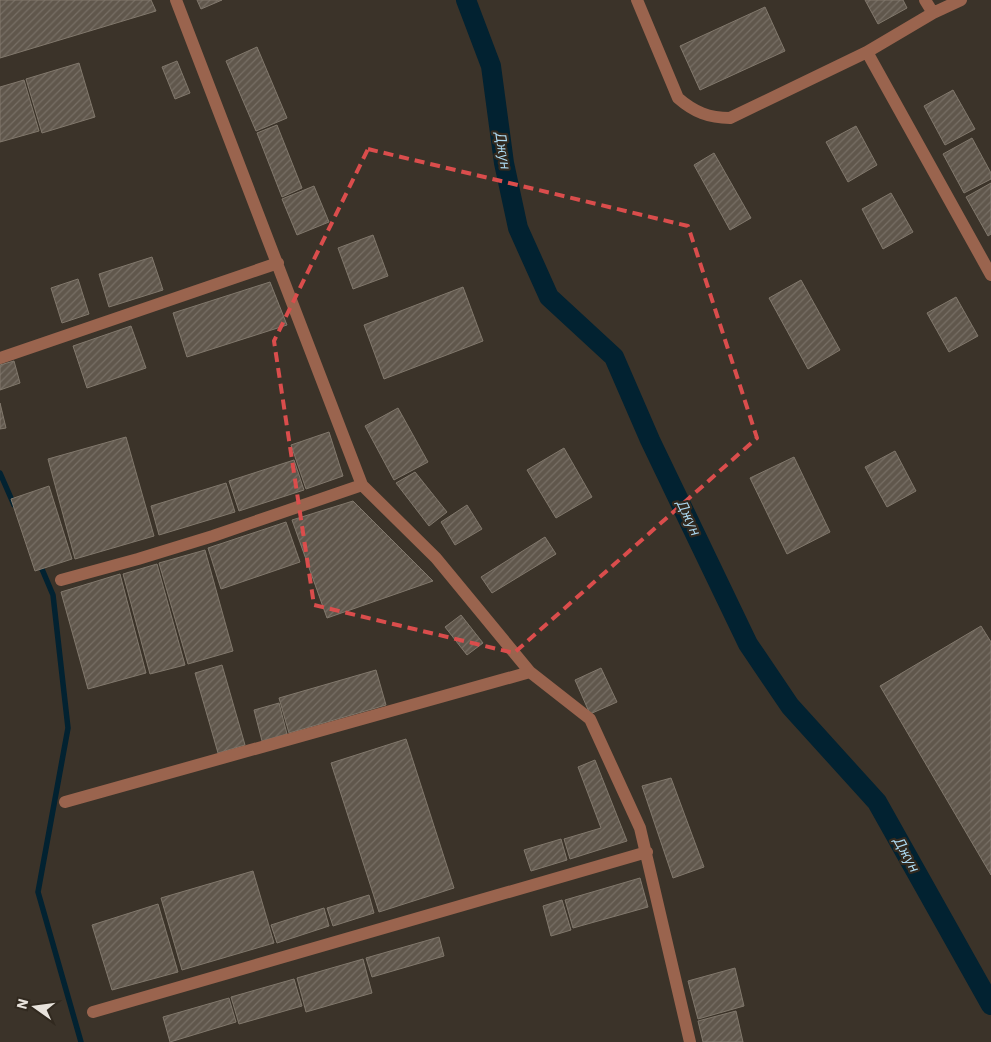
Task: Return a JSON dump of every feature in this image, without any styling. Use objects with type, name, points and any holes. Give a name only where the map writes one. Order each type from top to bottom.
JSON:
[{"type":"street","points":[[176,0],[362,485],[436,558],[530,672],[590,719],[640,828],[690,1042]]},
{"type":"street","points":[[637,0],[678,98],[690,108],[715,118],[730,118],[867,52],[933,13],[961,0]]},
{"type":"street","points":[[925,0],[933,13]]},
{"type":"street","points":[[867,52],[991,276]]},
{"type":"street","points":[[0,358],[278,262]]},
{"type":"street","points":[[61,580],[138,560],[362,485]]},
{"type":"street","points":[[65,802],[530,672]]},
{"type":"street","points":[[93,1012],[646,852]]},
{"type":"highlighted area","points":[[368,149],[688,226],[757,438],[514,653],[314,605],[274,341]]},
{"type":"building","points":[[0,0],[151,0],[156,11],[0,58]]},
{"type":"building","points":[[197,0],[222,0],[201,9]]},
{"type":"building","points":[[865,0],[903,0],[907,8],[878,24]]},
{"type":"building","points":[[765,7],[785,51],[700,90],[680,46]]},
{"type":"building","points":[[257,47],[287,118],[256,131],[226,61]]},
{"type":"building","points":[[177,61],[190,93],[175,99],[162,67]]},
{"type":"building","points":[[79,63],[95,117],[42,133],[26,79]]},
{"type":"building","points":[[24,80],[39,131],[0,142],[0,87]]},
{"type":"building","points":[[953,90],[975,129],[945,145],[924,106]]},
{"type":"building","points":[[277,125],[302,188],[282,197],[257,133]]},
{"type":"building","points":[[856,126],[877,165],[848,182],[826,142]]},
{"type":"building","points":[[972,138],[991,173],[991,179],[964,193],[943,154]]},
{"type":"building","points":[[714,153],[751,218],[730,230],[694,165]]},
{"type":"building","points":[[991,183],[991,234],[988,236],[966,197]]},
{"type":"building","points":[[314,186],[329,222],[297,235],[282,199]]},
{"type":"building","points":[[891,193],[913,232],[883,249],[862,209]]},
{"type":"building","points":[[373,235],[388,276],[353,289],[338,248]]},
{"type":"building","points":[[152,257],[163,290],[109,307],[99,274]]},
{"type":"building","points":[[78,279],[89,314],[62,323],[51,288]]},
{"type":"building","points":[[801,280],[840,350],[808,369],[769,298]]},
{"type":"building","points":[[270,282],[287,325],[187,357],[173,313]]},
{"type":"building","points":[[463,287],[483,341],[384,379],[364,325]]},
{"type":"building","points":[[956,297],[978,336],[949,352],[927,313]]},
{"type":"building","points":[[131,326],[146,368],[87,388],[73,346]]},
{"type":"building","points":[[14,361],[20,383],[0,390],[0,365]]},
{"type":"building","points":[[0,403],[6,428],[0,429]]},
{"type":"building","points":[[398,408],[428,462],[394,480],[365,426]]},
{"type":"building","points":[[329,432],[343,476],[306,489],[291,445]]},
{"type":"building","points":[[126,437],[154,536],[75,559],[48,459]]},
{"type":"building","points":[[564,448],[592,497],[556,518],[527,470]]},
{"type":"building","points":[[895,451],[916,491],[887,507],[865,467]]},
{"type":"building","points":[[794,457],[830,532],[787,554],[750,478]]},
{"type":"building","points":[[294,460],[304,490],[239,511],[229,481]]},
{"type":"building","points":[[415,472],[447,512],[429,526],[396,483]]},
{"type":"building","points":[[226,483],[235,512],[159,535],[151,506]]},
{"type":"building","points":[[49,486],[72,559],[35,571],[11,499]]},
{"type":"building","points":[[353,501],[433,581],[327,618],[292,520]]},
{"type":"building","points":[[467,505],[482,529],[455,545],[441,522]]},
{"type":"building","points":[[286,522],[300,562],[221,589],[208,548]]},
{"type":"building","points":[[545,537],[556,554],[492,593],[481,577]]},
{"type":"building","points":[[205,550],[233,651],[188,664],[159,563]]},
{"type":"building","points":[[157,564],[185,665],[150,674],[123,574]]},
{"type":"building","points":[[120,574],[146,673],[88,689],[61,592]]},
{"type":"building","points":[[461,615],[483,643],[467,655],[445,627]]},
{"type":"building","points":[[981,626],[991,642],[991,875],[880,686]]},
{"type":"building","points":[[222,665],[245,745],[218,753],[195,673]]},
{"type":"building","points":[[601,668],[617,702],[590,714],[575,680]]},
{"type":"building","points":[[376,670],[386,705],[289,733],[279,698]]},
{"type":"building","points":[[279,703],[287,734],[262,741],[254,710]]},
{"type":"building","points":[[406,739],[454,888],[379,912],[331,763]]},
{"type":"building","points":[[595,760],[627,841],[570,859],[564,839],[601,828],[578,767]]},
{"type":"building","points":[[671,778],[704,867],[673,878],[642,786]]},
{"type":"building","points":[[561,839],[567,860],[531,871],[524,850]]},
{"type":"building","points":[[253,871],[274,943],[182,970],[161,898]]},
{"type":"building","points":[[640,878],[648,907],[573,928],[565,900]]},
{"type":"building","points":[[369,895],[374,913],[333,926],[327,908]]},
{"type":"building","points":[[562,900],[571,930],[551,936],[543,906]]},
{"type":"building","points":[[158,904],[178,972],[112,990],[92,925]]},
{"type":"building","points":[[324,908],[329,926],[277,943],[271,925]]},
{"type":"building","points":[[439,937],[444,956],[372,977],[366,958]]},
{"type":"building","points":[[363,959],[372,993],[306,1012],[297,978]]},
{"type":"building","points":[[735,968],[744,1006],[698,1019],[688,981]]},
{"type":"building","points":[[294,979],[302,1006],[239,1024],[231,997]]},
{"type":"building","points":[[229,998],[236,1022],[170,1042],[163,1017]]},
{"type":"building","points":[[736,1011],[743,1042],[703,1042],[698,1021]]},
{"type":"waterway","name":"Джун","points":[[466,0],[491,66],[504,163],[518,228],[549,297],[614,357],[650,440],[748,644],[790,706],[877,802],[991,1005]]},
{"type":"waterway","points":[[0,473],[14,505]]},
{"type":"waterway","points":[[39,562],[53,595],[68,728],[38,892],[81,1042]]}]
